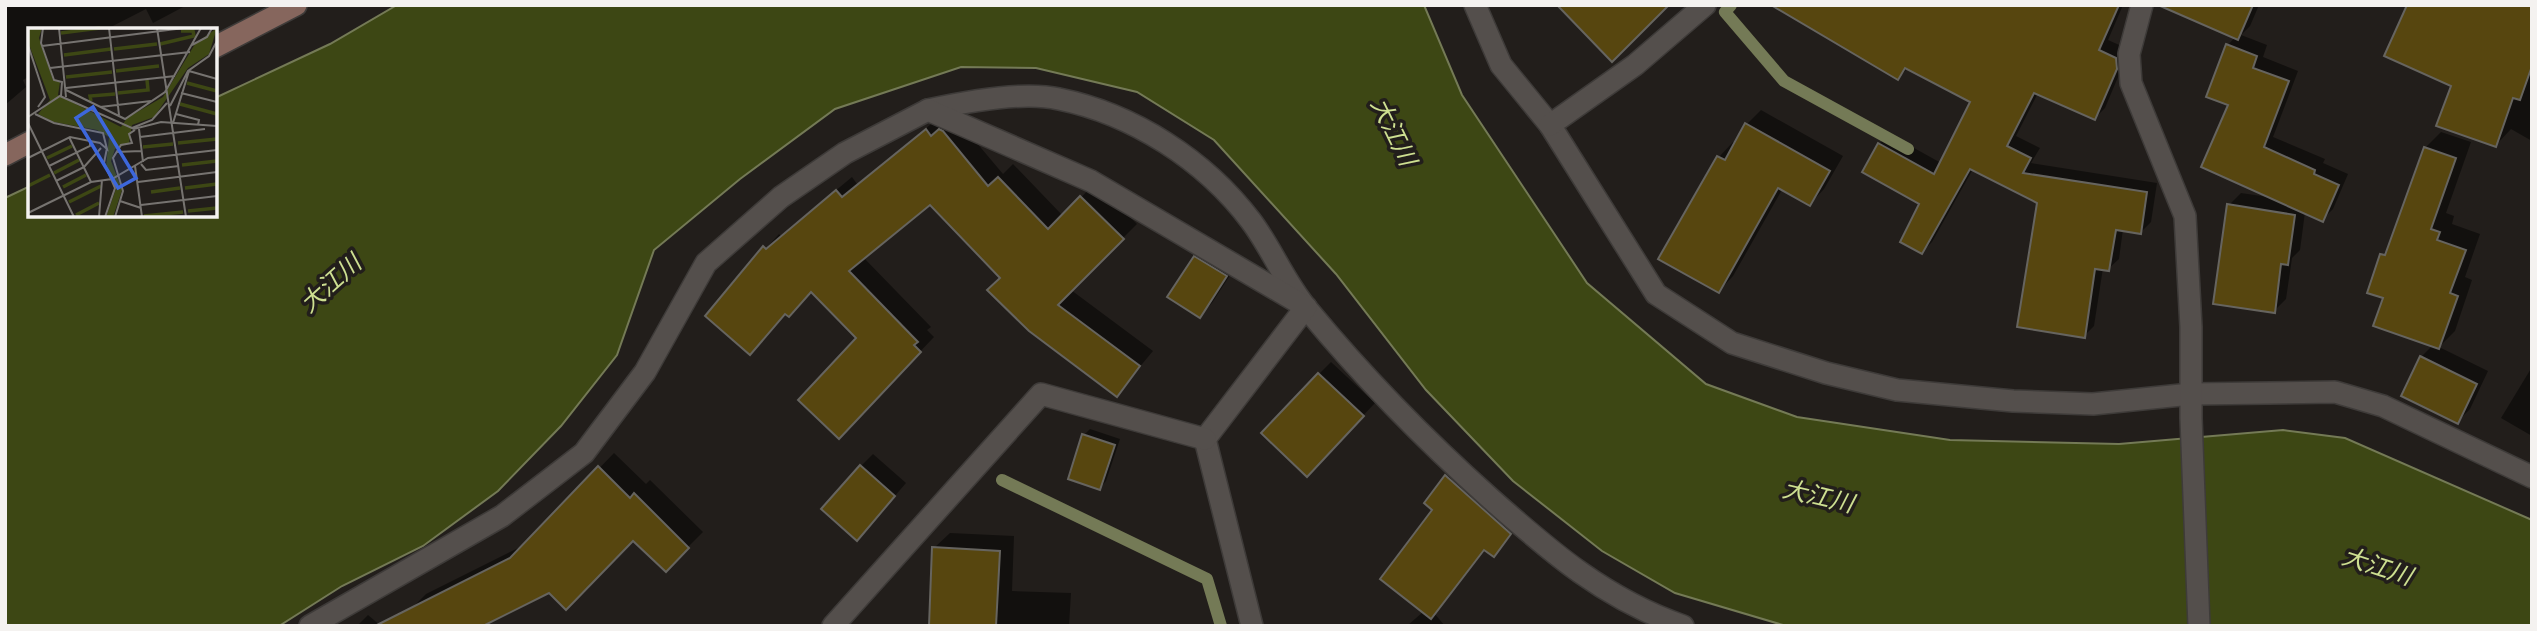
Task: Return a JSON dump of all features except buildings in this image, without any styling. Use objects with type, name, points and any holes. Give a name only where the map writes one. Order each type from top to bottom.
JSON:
[{"type":"main road","points":[[217,46],[296,5]]},
{"type":"main road","points":[[5,155],[28,143]]},
{"type":"street","points":[[1475,5],[1501,65],[1549,125],[1656,293],[1732,342],[1826,373],[1896,390],[2013,401],[2093,404],[2191,394],[2336,392],[2383,406],[2532,477]]},
{"type":"street","points":[[1549,125],[1635,65],[1705,5]]},
{"type":"street","points":[[2142,5],[2129,54],[2131,83],[2185,216],[2199,626]]},
{"type":"street","points":[[310,626],[502,516],[584,453],[645,372],[706,263],[780,197],[845,153],[928,110],[974,99],[1057,98],[1129,120],[1197,165],[1251,220],[1306,307],[1420,436],[1577,573],[1642,611],[1683,626]]},
{"type":"street","points":[[928,110],[1091,181],[1306,307]]},
{"type":"street","points":[[1205,439],[1306,307]]},
{"type":"street","points":[[833,626],[1041,394],[1205,439]]},
{"type":"street","points":[[1205,439],[1252,626]]},
{"type":"water","name":"大江川","points":[[397,5],[1424,5],[1462,95],[1587,283],[1706,384],[1797,417],[1950,440],[2119,444],[2283,430],[2345,438],[2532,520],[2532,626],[1783,625],[1675,593],[1602,551],[1513,481],[1426,390],[1336,274],[1214,140],[1137,92],[1036,68],[961,67],[835,109],[740,179],[654,250],[617,355],[561,426],[498,491],[423,546],[342,586],[279,626],[5,626],[5,198],[28,187],[28,217],[217,217],[217,97],[330,44]]},
{"type":"waterway","points":[[1731,5],[1725,12],[1784,81],[1908,149]]},
{"type":"waterway","points":[[1002,480],[1207,579],[1221,626]]}]
